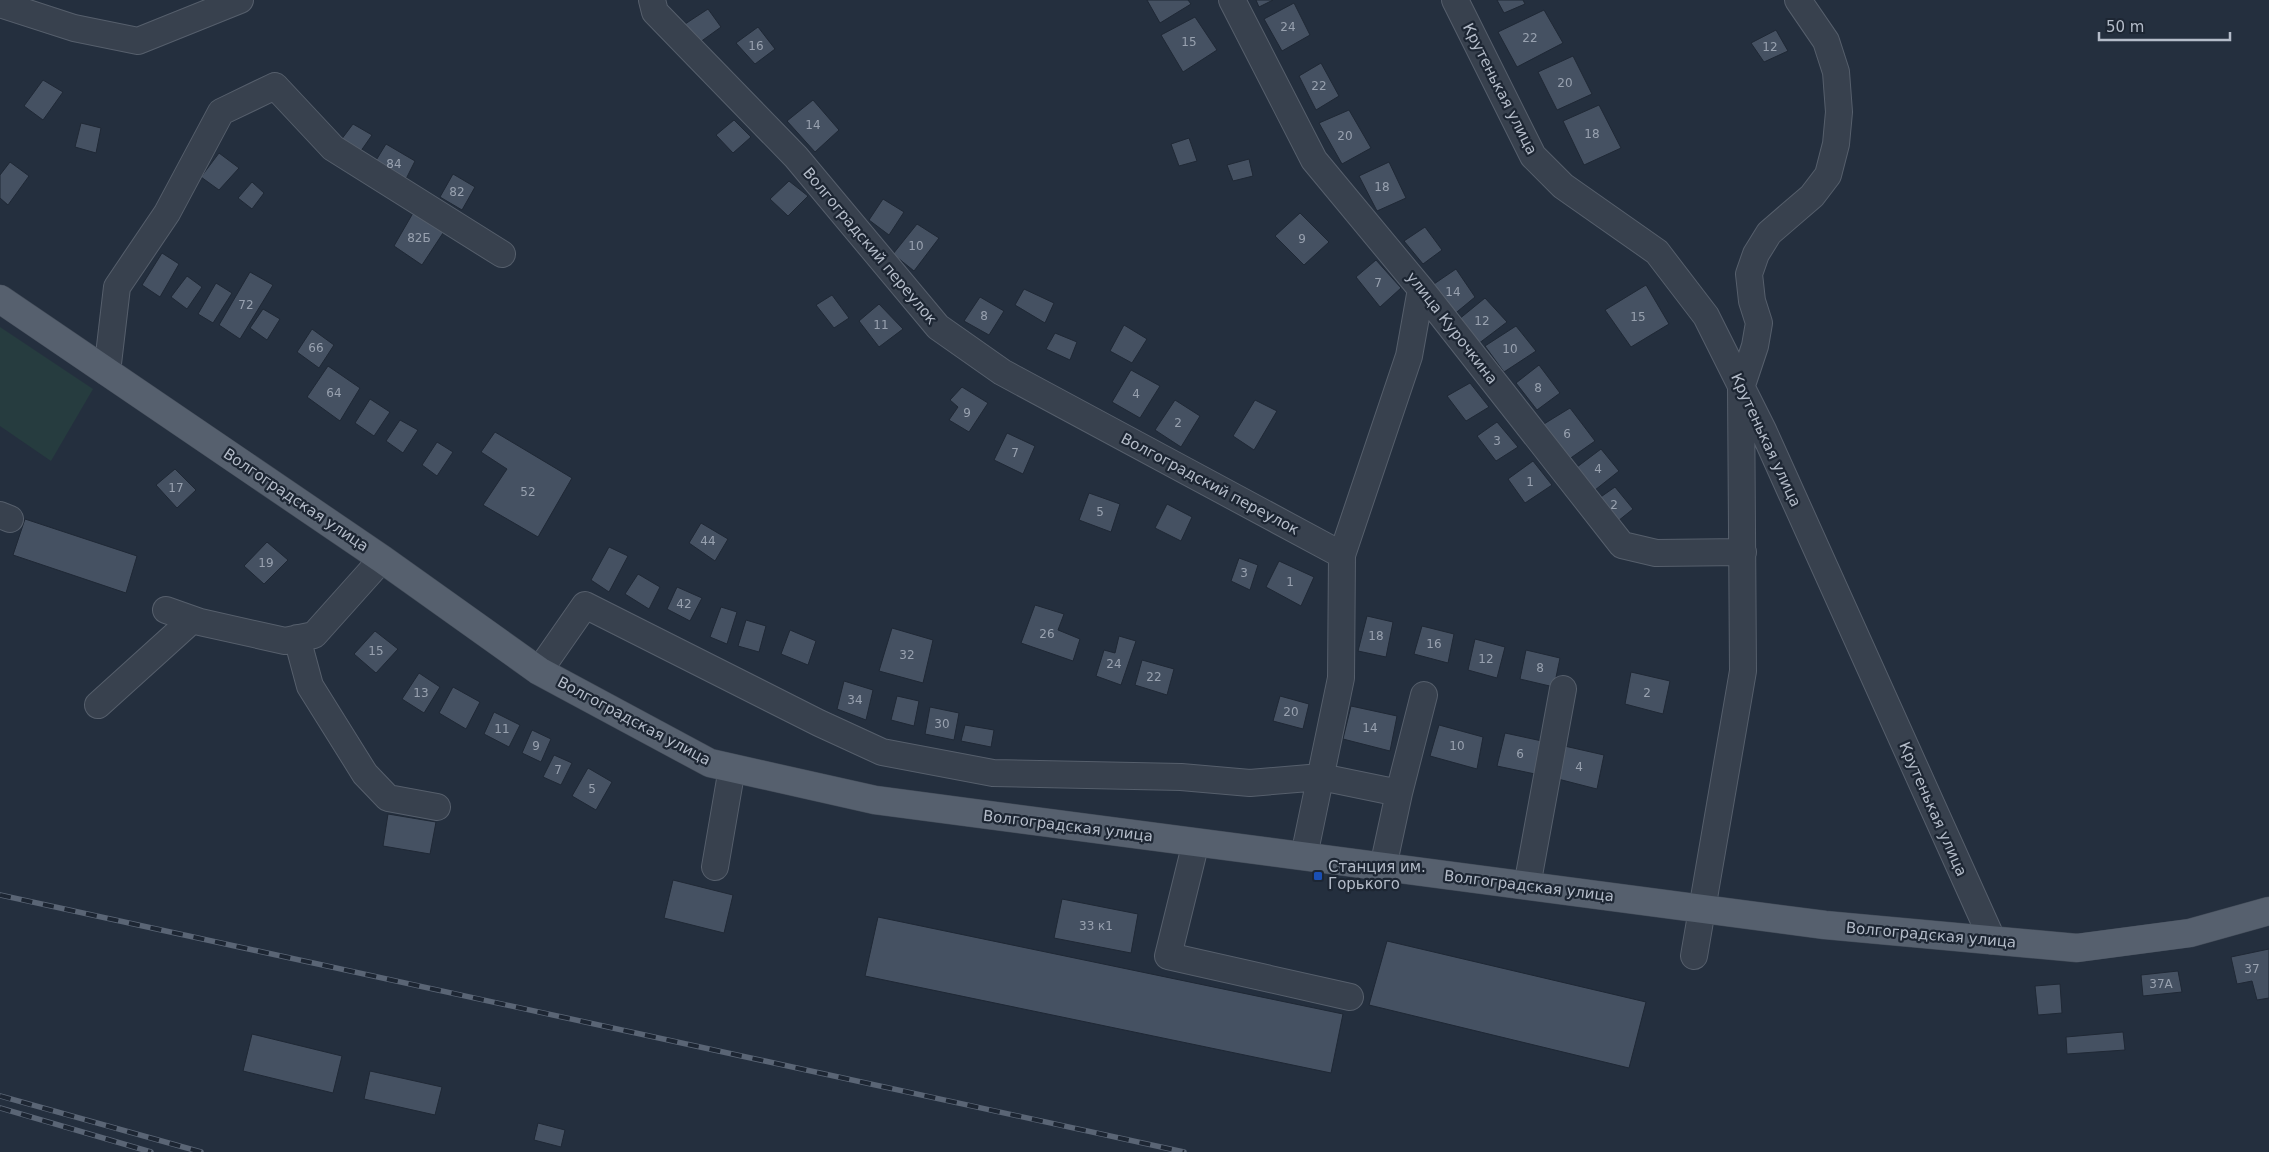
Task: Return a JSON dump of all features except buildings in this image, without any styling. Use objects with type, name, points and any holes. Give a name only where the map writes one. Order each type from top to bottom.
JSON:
[{"type":"main road","name":"Волгоградская улица","points":[[0,298],[382,559],[539,671],[710,763],[875,800],[1825,925],[1993,941],[2076,948],[2190,933],[2269,910]]},
{"type":"street","points":[[0,4],[74,28],[138,41],[240,0]]},
{"type":"street","name":"Волгоградский переулок","points":[[652,0],[654,12],[796,157],[938,326],[1002,372],[1342,555]]},
{"type":"street","name":"улица Курочкина","points":[[1232,0],[1314,160],[1421,289],[1622,545],[1656,553],[1743,552]]},
{"type":"street","name":"Крутенькая улица","points":[[1455,0],[1533,156],[1563,186],[1657,252],[1706,316],[1763,430],[1993,941]]},
{"type":"street","points":[[1694,956],[1743,671],[1741,388],[1756,346],[1759,322],[1752,301],[1749,274],[1756,254],[1770,233],[1812,196],[1828,175],[1836,144],[1838,112],[1836,72],[1826,40],[1798,0]]},
{"type":"street","points":[[108,372],[117,287],[167,213],[221,112],[274,86],[333,148],[502,254]]},
{"type":"street","points":[[1304,856],[1342,678],[1342,555],[1409,356],[1421,289]]},
{"type":"street","points":[[166,610],[192,620],[285,641],[314,634],[382,559]]},
{"type":"street","points":[[539,671],[585,605],[819,724],[882,752],[993,773],[1181,777],[1250,783],[1321,777],[1399,793]]},
{"type":"street","points":[[98,705],[192,620]]},
{"type":"street","points":[[297,638],[310,686],[365,774],[388,798],[436,808]]},
{"type":"street","points":[[1527,886],[1563,689]]},
{"type":"street","points":[[1383,867],[1399,793],[1424,695]]},
{"type":"street","points":[[715,867],[732,768]]},
{"type":"street","points":[[1196,842],[1168,956],[1350,997]]},
{"type":"green space","points":[[0,327],[93,389],[51,461],[0,426]]},
{"type":"railway","points":[[0,895],[1184,1152]]},
{"type":"railway","points":[[0,1096],[201,1152]]},
{"type":"railway","points":[[0,1108],[151,1152]]},
{"type":"place","name":"Станция им. Горького","points":[[1318,876]]}]
